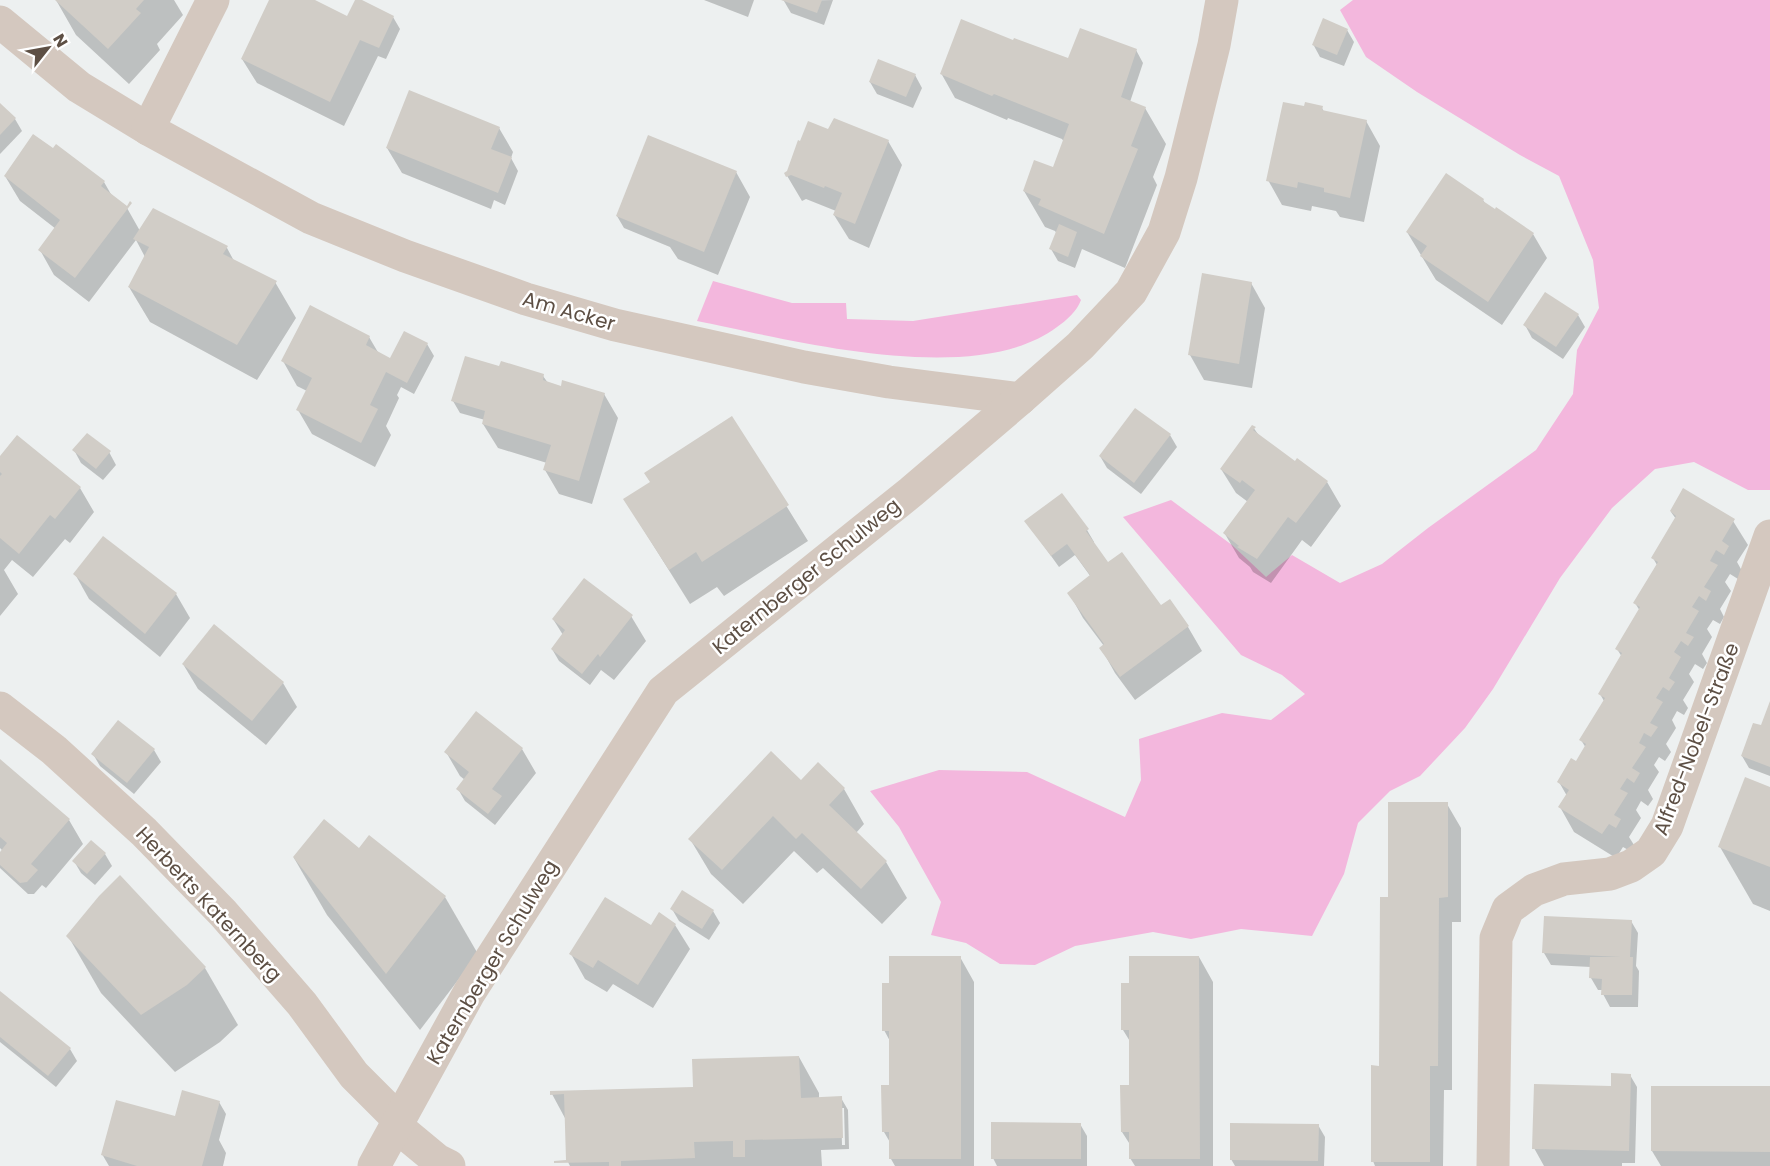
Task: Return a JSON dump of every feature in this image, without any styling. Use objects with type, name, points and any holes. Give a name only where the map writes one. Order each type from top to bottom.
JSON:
[{"type":"street","points":[[148,129],[213,0]]},
{"type":"street","name":"Katernberger Schulweg","points":[[374,1166],[469,993],[663,691],[911,492],[1080,346],[1131,292],[1164,232],[1184,167],[1214,45],[1222,0]]},
{"type":"street","name":"Am Acker","points":[[0,22],[79,87],[148,129],[311,218],[405,256],[526,299],[615,325],[804,367],[890,382],[1020,399]]},
{"type":"street","name":"Alfred-Nobel-Straße","points":[[1493,1166],[1496,938],[1508,909],[1534,890],[1564,879],[1610,874],[1631,866],[1651,852],[1667,826],[1770,536]]},
{"type":"street","name":"Herberts Katernberg","points":[[0,708],[54,750],[144,832],[223,913],[302,1004],[354,1075],[398,1123],[437,1160],[449,1166]]},
{"type":"shaded area","points":[[1353,0],[1770,0],[1770,490],[1748,490],[1694,462],[1655,469],[1612,508],[1560,578],[1493,689],[1465,728],[1420,776],[1390,791],[1358,823],[1344,874],[1312,936],[1241,929],[1191,939],[1153,932],[1075,946],[1035,965],[1000,964],[966,943],[931,935],[941,902],[899,827],[870,791],[939,770],[1027,772],[1125,817],[1141,780],[1139,739],[1222,713],[1271,720],[1305,694],[1282,675],[1241,655],[1123,517],[1171,500],[1232,545],[1266,577],[1292,555],[1340,583],[1382,564],[1536,450],[1573,394],[1577,350],[1599,308],[1593,260],[1559,176],[1417,92],[1366,57],[1340,10]]},
{"type":"shaded area","points":[[713,281],[792,303],[846,303],[847,319],[913,321],[1077,295],[1081,300],[1074,312],[1061,324],[1022,345],[980,355],[932,357],[831,348],[697,321]]},
{"type":"building","points":[[55,0],[144,0],[136,9],[141,13],[108,49]]},
{"type":"building","points":[[269,0],[315,0],[347,16],[355,0],[362,0],[394,16],[379,48],[360,40],[330,102],[241,59]]},
{"type":"building","points":[[781,0],[822,0],[817,13]]},
{"type":"building","points":[[1323,18],[1348,29],[1337,55],[1312,45]]},
{"type":"building","points":[[961,19],[1013,40],[1014,38],[1068,58],[1080,28],[1137,49],[1121,97],[1146,107],[1131,146],[1138,149],[1104,234],[1038,205],[1041,199],[1023,191],[1034,160],[1053,167],[1069,124],[940,74]]},
{"type":"building","points":[[878,59],[916,74],[906,97],[869,82]]},
{"type":"building","points":[[409,90],[500,127],[491,149],[512,157],[498,193],[386,148]]},
{"type":"building","points":[[1283,102],[1304,106],[1305,102],[1323,106],[1322,110],[1367,120],[1350,198],[1324,192],[1324,188],[1298,182],[1297,188],[1266,181]]},
{"type":"building","points":[[0,103],[16,118],[0,135]]},
{"type":"building","points":[[834,118],[889,140],[855,224],[833,215],[842,193],[791,175],[786,177],[784,173],[787,171],[798,140],[800,141],[808,121],[828,129]]},
{"type":"building","points":[[33,134],[53,148],[56,144],[105,181],[101,186],[127,206],[130,201],[132,203],[75,278],[38,250],[60,220],[4,176]]},
{"type":"building","points":[[648,135],[737,171],[704,252],[616,216]]},
{"type":"building","points":[[1446,173],[1484,199],[1483,201],[1495,209],[1496,207],[1534,233],[1488,302],[1420,256],[1427,246],[1406,232]]},
{"type":"building","points":[[153,208],[228,246],[223,254],[277,281],[237,345],[128,287],[149,247],[133,239]]},
{"type":"building","points":[[1059,224],[1077,232],[1068,257],[1049,249]]},
{"type":"building","points":[[1202,273],[1252,282],[1239,364],[1188,355]]},
{"type":"building","points":[[1545,292],[1579,314],[1556,347],[1523,325]]},
{"type":"building","points":[[310,305],[370,336],[366,345],[390,358],[404,331],[428,343],[407,383],[386,372],[370,405],[378,409],[361,443],[296,410],[312,378],[281,361]]},
{"type":"building","points":[[465,356],[499,366],[501,361],[544,374],[543,380],[561,386],[562,380],[605,393],[579,481],[543,470],[551,445],[482,424],[485,411],[451,401]]},
{"type":"building","points":[[1135,408],[1171,434],[1134,483],[1099,456]]},
{"type":"building","points":[[732,416],[789,505],[702,562],[696,552],[669,570],[623,499],[650,482],[644,473]]},
{"type":"building","points":[[1252,425],[1256,427],[1253,430],[1295,461],[1297,458],[1328,481],[1296,523],[1288,517],[1257,559],[1237,547],[1239,546],[1223,533],[1255,490],[1242,480],[1240,483],[1220,469]]},
{"type":"building","points":[[87,433],[111,451],[96,469],[72,450]]},
{"type":"building","points":[[17,435],[81,487],[55,519],[50,515],[19,554],[0,538],[0,476],[2,474],[0,456]]},
{"type":"building","points":[[1683,488],[1735,519],[1722,541],[1729,546],[1724,555],[1716,550],[1710,561],[1718,565],[1704,587],[1711,591],[1706,601],[1699,596],[1692,607],[1699,611],[1686,633],[1694,637],[1688,646],[1681,641],[1674,652],[1681,657],[1669,678],[1675,682],[1669,691],[1663,687],[1656,698],[1663,702],[1650,723],[1658,727],[1651,737],[1644,733],[1639,743],[1646,747],[1632,768],[1640,773],[1634,783],[1627,778],[1620,789],[1628,793],[1614,815],[1621,819],[1616,828],[1609,824],[1602,834],[1558,807],[1569,790],[1557,782],[1571,758],[1576,761],[1586,744],[1579,740],[1605,698],[1598,694],[1622,653],[1615,649],[1640,607],[1633,603],[1658,562],[1651,558],[1676,516],[1670,511]]},
{"type":"building","points":[[1062,493],[1089,529],[1086,531],[1108,562],[1122,552],[1161,605],[1170,599],[1189,626],[1120,677],[1099,648],[1104,644],[1067,593],[1090,575],[1067,544],[1051,556],[1024,521]]},
{"type":"building","points":[[103,536],[177,593],[145,634],[73,574]]},
{"type":"building","points":[[584,578],[633,615],[600,657],[598,654],[582,674],[551,649],[565,630],[552,619]]},
{"type":"building","points":[[214,624],[284,682],[252,721],[182,664]]},
{"type":"building","points":[[1770,701],[1770,767],[1741,756],[1753,723],[1761,725]]},
{"type":"building","points":[[476,711],[523,748],[492,789],[502,796],[488,814],[456,789],[469,772],[444,752]]},
{"type":"building","points":[[118,720],[155,749],[127,783],[91,754]]},
{"type":"building","points":[[771,751],[801,780],[818,762],[845,788],[829,805],[887,861],[861,889],[802,833],[796,839],[773,816],[722,870],[688,839]]},
{"type":"building","points":[[0,759],[70,819],[31,864],[38,870],[27,882],[20,883],[0,865],[0,852],[7,843],[0,837]]},
{"type":"building","points":[[1745,777],[1770,787],[1770,867],[1718,847]]},
{"type":"building","points":[[1388,802],[1448,802],[1448,897],[1439,898],[1438,1066],[1430,1066],[1430,1162],[1371,1162],[1371,1065],[1379,1066],[1380,897],[1388,897]]},
{"type":"building","points":[[324,819],[359,848],[369,835],[446,896],[386,974],[293,857]]},
{"type":"building","points":[[91,840],[106,853],[87,874],[72,861]]},
{"type":"building","points":[[120,875],[206,967],[187,985],[141,1015],[66,936],[99,896]]},
{"type":"building","points":[[682,890],[714,910],[702,929],[670,909]]},
{"type":"building","points":[[605,897],[651,925],[659,912],[676,924],[638,985],[598,960],[593,968],[569,954]]},
{"type":"building","points":[[1544,916],[1632,920],[1630,957],[1633,957],[1632,995],[1601,995],[1602,979],[1589,978],[1590,957],[1621,957],[1542,953]]},
{"type":"building","points":[[889,956],[961,956],[961,1159],[889,1159],[889,1132],[882,1132],[881,1085],[889,1085],[889,1031],[882,1031],[882,983],[889,983]]},
{"type":"building","points":[[1129,956],[1199,956],[1200,1159],[1129,1159],[1129,1132],[1121,1132],[1120,1085],[1129,1085],[1129,1030],[1121,1030],[1121,983],[1129,983]]},
{"type":"building","points":[[0,991],[71,1048],[48,1076],[0,1037]]},
{"type":"building","points":[[799,1056],[801,1098],[842,1096],[843,1138],[745,1140],[745,1157],[733,1157],[733,1141],[694,1142],[695,1158],[621,1161],[621,1166],[609,1166],[609,1162],[554,1163],[554,1161],[566,1160],[564,1094],[550,1095],[550,1091],[693,1087],[692,1059]]},
{"type":"building","points":[[1611,1073],[1631,1074],[1629,1151],[1532,1149],[1534,1084],[1611,1086]]},
{"type":"building","points":[[1651,1086],[1770,1086],[1770,1152],[1651,1151]]},
{"type":"building","points":[[182,1090],[220,1101],[202,1166],[137,1166],[101,1155],[116,1100],[175,1116]]},
{"type":"building","points":[[991,1122],[1081,1123],[1081,1159],[991,1159]]},
{"type":"building","points":[[1230,1123],[1319,1124],[1318,1161],[1230,1160]]}]
